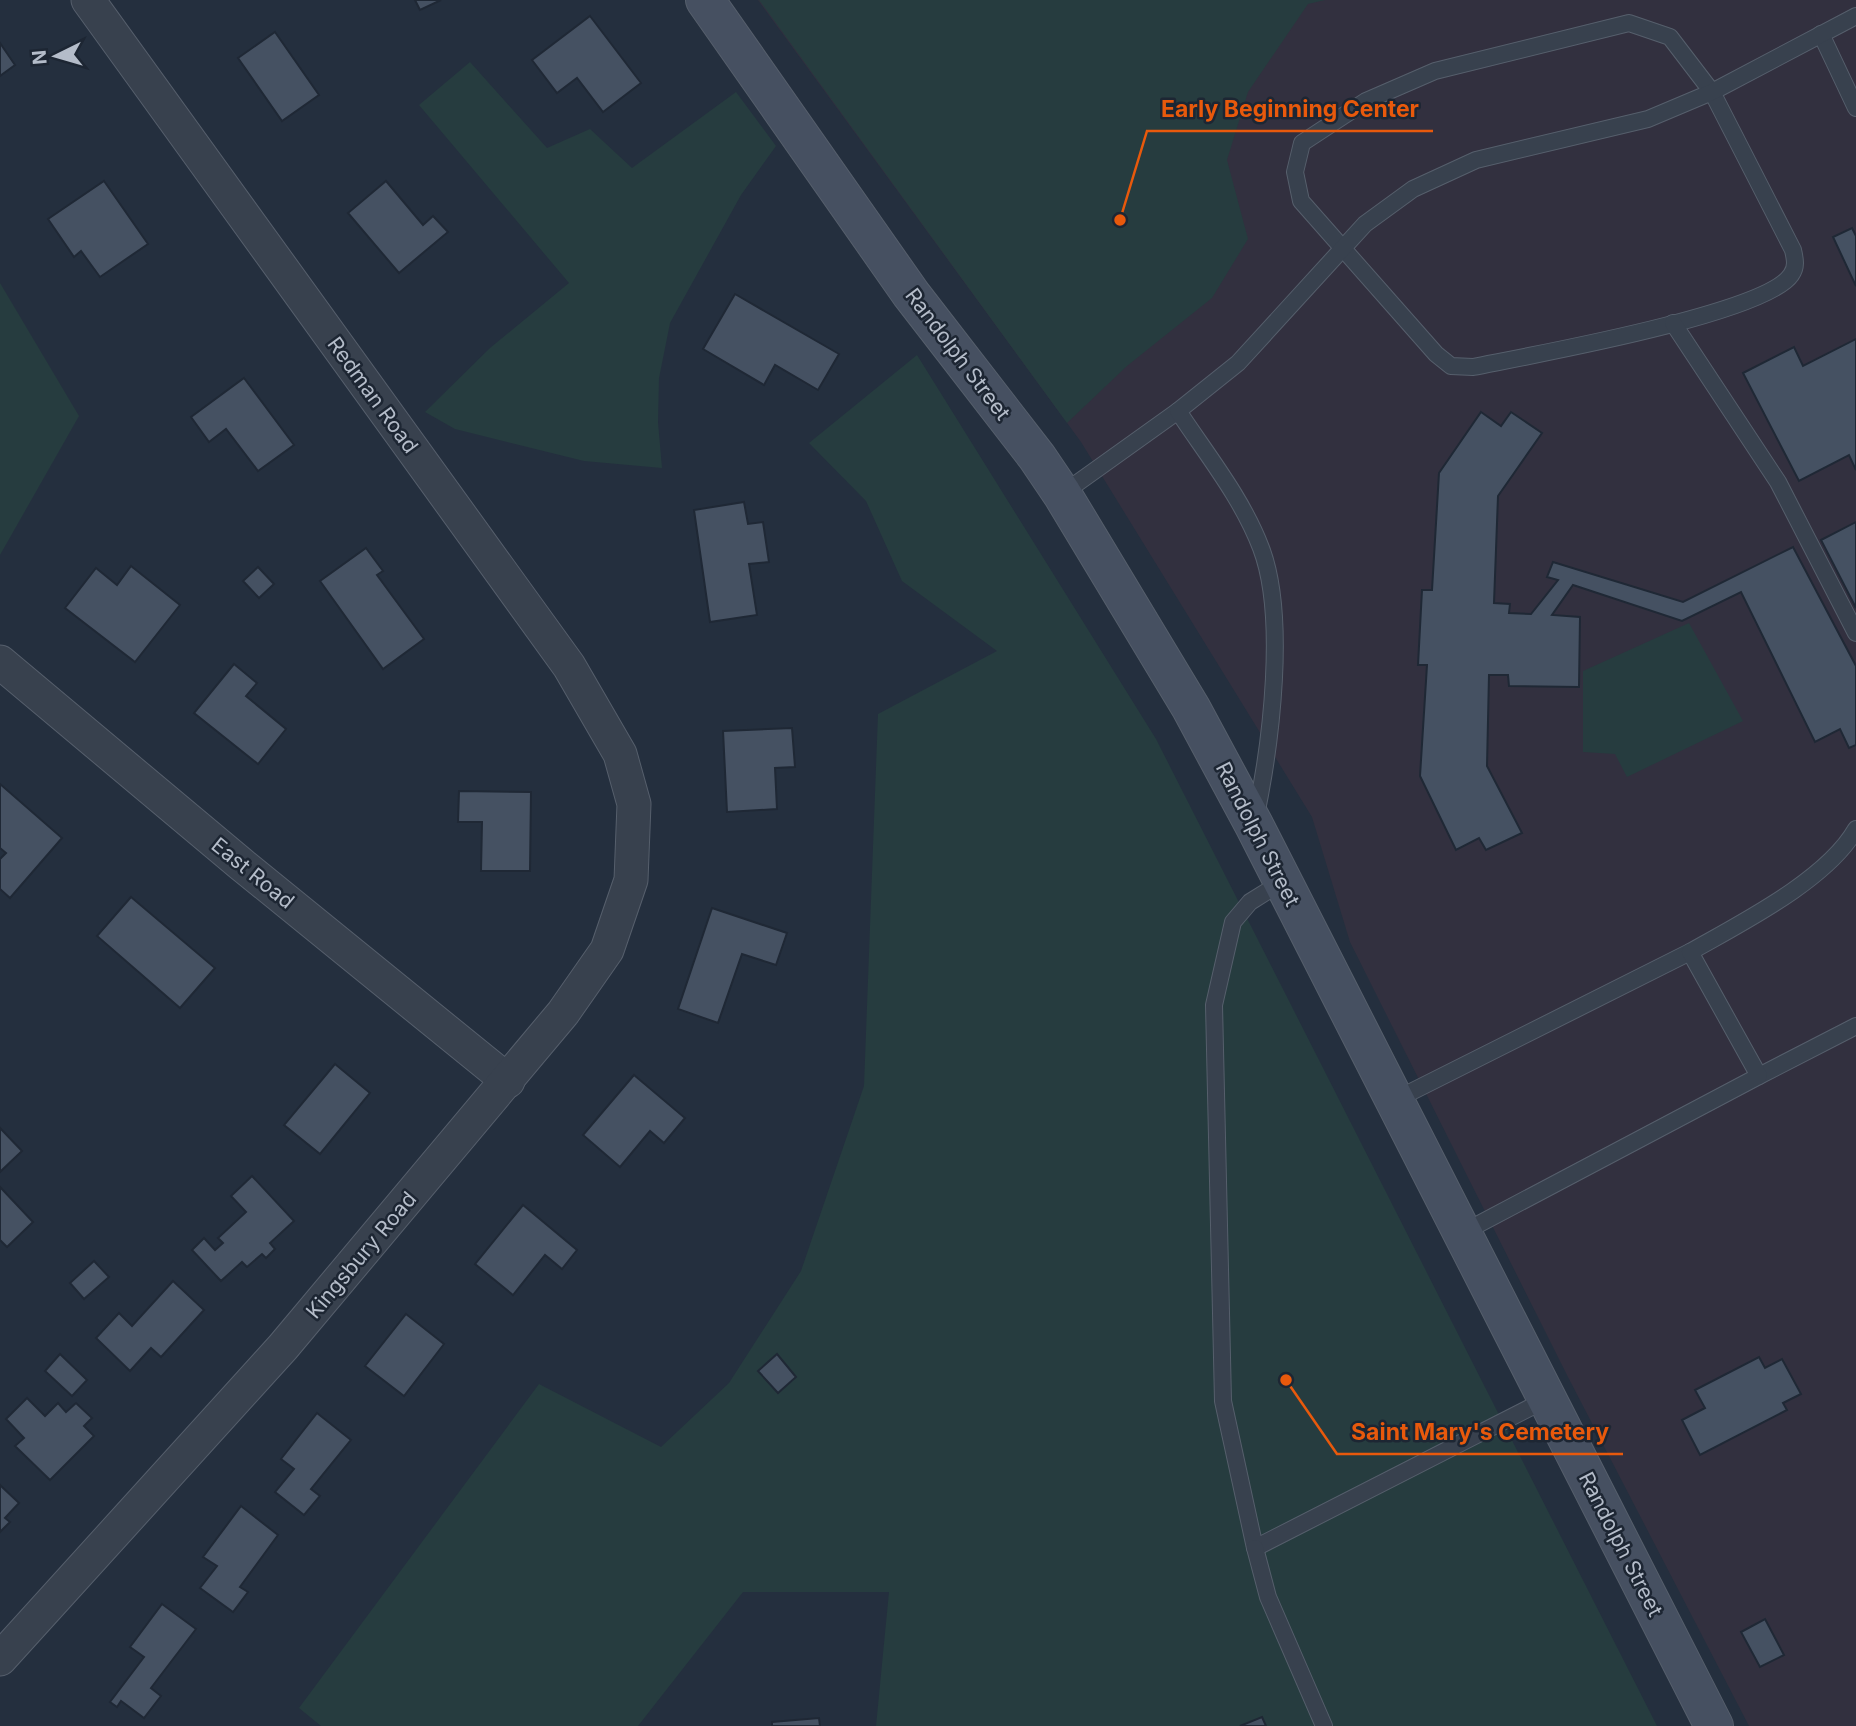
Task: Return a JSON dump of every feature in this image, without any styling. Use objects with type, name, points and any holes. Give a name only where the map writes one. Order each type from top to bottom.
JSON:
[{"type":"main road","name":"Randolph Street","points":[[705,0],[911,294],[1037,457],[1191,708],[1254,825],[1714,1726]]},
{"type":"street","name":"Redman Road","points":[[88,0],[569,666],[620,754],[634,804]]},
{"type":"street","name":"East Road","points":[[0,662],[241,864],[508,1081]]},
{"type":"street","name":"Kingsbury Road","points":[[0,1659],[283,1347],[563,1013],[607,950],[631,880],[634,804]]},
{"type":"lane","points":[[1062,494],[1178,411],[1238,363],[1340,249],[1391,204],[1452,169],[1648,118],[1712,92],[1856,16]]},
{"type":"lane","points":[[1629,23],[1670,37],[1712,92],[1793,250],[1795,267],[1784,283],[1765,293],[1673,323],[1620,337],[1473,366],[1451,366],[1436,354],[1340,249],[1301,201],[1295,172],[1303,143],[1366,101],[1435,71],[1629,23]]},
{"type":"lane","points":[[1821,34],[1856,108]]},
{"type":"lane","points":[[1673,323],[1767,464],[1856,633]]},
{"type":"lane","points":[[1178,411],[1244,511],[1262,551],[1273,602],[1273,661],[1264,779],[1254,825]]},
{"type":"lane","points":[[1394,1101],[1690,953],[1786,897],[1820,868],[1856,829]]},
{"type":"lane","points":[[1282,882],[1251,902],[1233,922],[1214,1005],[1223,1401],[1268,1597],[1324,1726]]},
{"type":"lane","points":[[1690,953],[1759,1076]]},
{"type":"lane","points":[[1462,1233],[1856,1026]]},
{"type":"lane","points":[[1255,1548],[1547,1399]]},
{"type":"shaded area","points":[[758,0],[1856,0],[1856,1726],[1749,1726],[1568,1377],[1350,942],[1312,817],[1081,442]]},
{"type":"green space","points":[[759,0],[1325,0],[1308,4],[1248,92],[1227,160],[1248,239],[1212,298],[1127,366],[1067,423]]},
{"type":"green space","points":[[470,62],[547,148],[590,129],[632,168],[736,92],[776,146],[741,195],[670,323],[659,378],[658,422],[662,468],[584,461],[455,429],[425,412],[490,348],[569,283],[419,105]]},
{"type":"green space","points":[[0,283],[79,416],[0,555]]},
{"type":"green space","points":[[917,355],[1156,739],[1657,1726],[876,1726],[889,1592],[743,1592],[638,1726],[321,1726],[299,1708],[539,1384],[661,1447],[729,1383],[801,1271],[864,1086],[878,714],[997,651],[902,581],[866,501],[809,443]]},
{"type":"green space","points":[[1689,623],[1743,721],[1627,777],[1615,754],[1583,752],[1583,671]]},
{"type":"building","points":[[415,0],[441,0],[420,10]]},
{"type":"building","points":[[590,16],[641,83],[603,112],[577,78],[557,93],[532,60]]},
{"type":"building","points":[[275,32],[319,95],[282,121],[238,58]]},
{"type":"building","points":[[0,43],[15,65],[0,76]]},
{"type":"building","points":[[104,181],[148,244],[100,277],[81,251],[74,257],[48,219]]},
{"type":"building","points":[[386,181],[423,225],[433,216],[448,232],[399,273],[348,213]]},
{"type":"building","points":[[1852,228],[1856,236],[1856,286],[1833,237]]},
{"type":"building","points":[[735,294],[839,354],[818,390],[775,365],[764,385],[703,349]]},
{"type":"building","points":[[1856,339],[1856,470],[1849,455],[1799,481],[1743,373],[1794,347],[1803,366]]},
{"type":"building","points":[[244,378],[294,445],[258,471],[226,429],[209,442],[191,417]]},
{"type":"building","points":[[1481,412],[1501,426],[1511,412],[1542,433],[1498,496],[1494,603],[1510,604],[1509,613],[1531,614],[1558,580],[1547,577],[1553,562],[1683,602],[1793,547],[1856,666],[1856,745],[1849,748],[1840,729],[1815,742],[1741,592],[1682,621],[1573,585],[1552,615],[1580,617],[1579,687],[1509,686],[1508,675],[1489,675],[1487,766],[1522,833],[1486,850],[1479,838],[1456,850],[1420,776],[1427,665],[1418,665],[1422,590],[1432,590],[1439,473]]},
{"type":"building","points":[[744,502],[748,524],[763,522],[769,562],[749,564],[757,615],[710,622],[694,510]]},
{"type":"building","points":[[1856,522],[1856,608],[1821,540]]},
{"type":"building","points":[[366,548],[383,571],[377,575],[424,639],[383,669],[320,581]]},
{"type":"building","points":[[131,566],[180,605],[135,662],[65,608],[96,568],[117,585]]},
{"type":"building","points":[[258,567],[274,584],[259,598],[243,581]]},
{"type":"building","points":[[234,664],[257,683],[246,696],[286,729],[258,764],[194,713]]},
{"type":"building","points":[[792,728],[795,767],[775,768],[777,809],[727,812],[723,731]]},
{"type":"building","points":[[0,784],[62,838],[10,898],[0,889],[0,859],[6,853],[0,848]]},
{"type":"building","points":[[459,791],[531,792],[530,871],[481,871],[482,822],[458,822]]},
{"type":"building","points":[[131,897],[215,968],[180,1008],[97,936]]},
{"type":"building","points":[[712,908],[787,933],[776,965],[742,954],[718,1023],[678,1009]]},
{"type":"building","points":[[335,1064],[370,1093],[320,1154],[284,1125]]},
{"type":"building","points":[[634,1075],[685,1118],[664,1143],[650,1131],[620,1167],[583,1135]]},
{"type":"building","points":[[0,1128],[22,1151],[0,1172]]},
{"type":"building","points":[[252,1176],[294,1221],[270,1243],[275,1249],[266,1258],[262,1254],[247,1267],[242,1262],[221,1281],[192,1250],[204,1238],[215,1250],[223,1243],[218,1238],[246,1212],[231,1196]]},
{"type":"building","points":[[0,1187],[33,1222],[7,1247],[0,1240]]},
{"type":"building","points":[[523,1205],[577,1250],[562,1269],[545,1255],[513,1295],[475,1264]]},
{"type":"building","points":[[94,1261],[109,1277],[84,1299],[70,1283]]},
{"type":"building","points":[[173,1281],[204,1310],[161,1357],[151,1348],[130,1371],[96,1338],[119,1313],[132,1326]]},
{"type":"building","points":[[406,1314],[444,1344],[404,1396],[365,1366]]},
{"type":"building","points":[[60,1354],[87,1380],[72,1396],[45,1371]]},
{"type":"building","points":[[777,1354],[796,1377],[778,1393],[758,1371]]},
{"type":"building","points":[[1759,1357],[1765,1368],[1782,1359],[1801,1394],[1783,1403],[1787,1410],[1700,1455],[1682,1420],[1705,1408],[1695,1390]]},
{"type":"building","points":[[27,1398],[45,1416],[58,1403],[66,1412],[76,1403],[92,1418],[84,1426],[94,1436],[50,1480],[15,1446],[24,1438],[6,1419]]},
{"type":"building","points":[[317,1413],[351,1440],[311,1489],[320,1496],[304,1515],[275,1492],[294,1469],[281,1459]]},
{"type":"building","points":[[0,1485],[19,1503],[5,1518],[10,1522],[0,1532]]},
{"type":"building","points":[[241,1506],[278,1535],[240,1587],[248,1592],[233,1612],[200,1588],[217,1566],[203,1557]]},
{"type":"building","points":[[162,1604],[196,1629],[151,1688],[161,1696],[144,1718],[121,1701],[117,1707],[110,1702],[144,1657],[130,1647]]},
{"type":"building","points":[[1765,1619],[1784,1655],[1760,1667],[1741,1632]]},
{"type":"building","points":[[1262,1717],[1266,1726],[1240,1726]]},
{"type":"building","points":[[819,1718],[820,1726],[772,1726],[772,1722]]},
{"type":"place","name":"Early Beginning Center","points":[[1120,220]]},
{"type":"place","name":"Saint Mary's Cemetery","points":[[1286,1380]]}]
